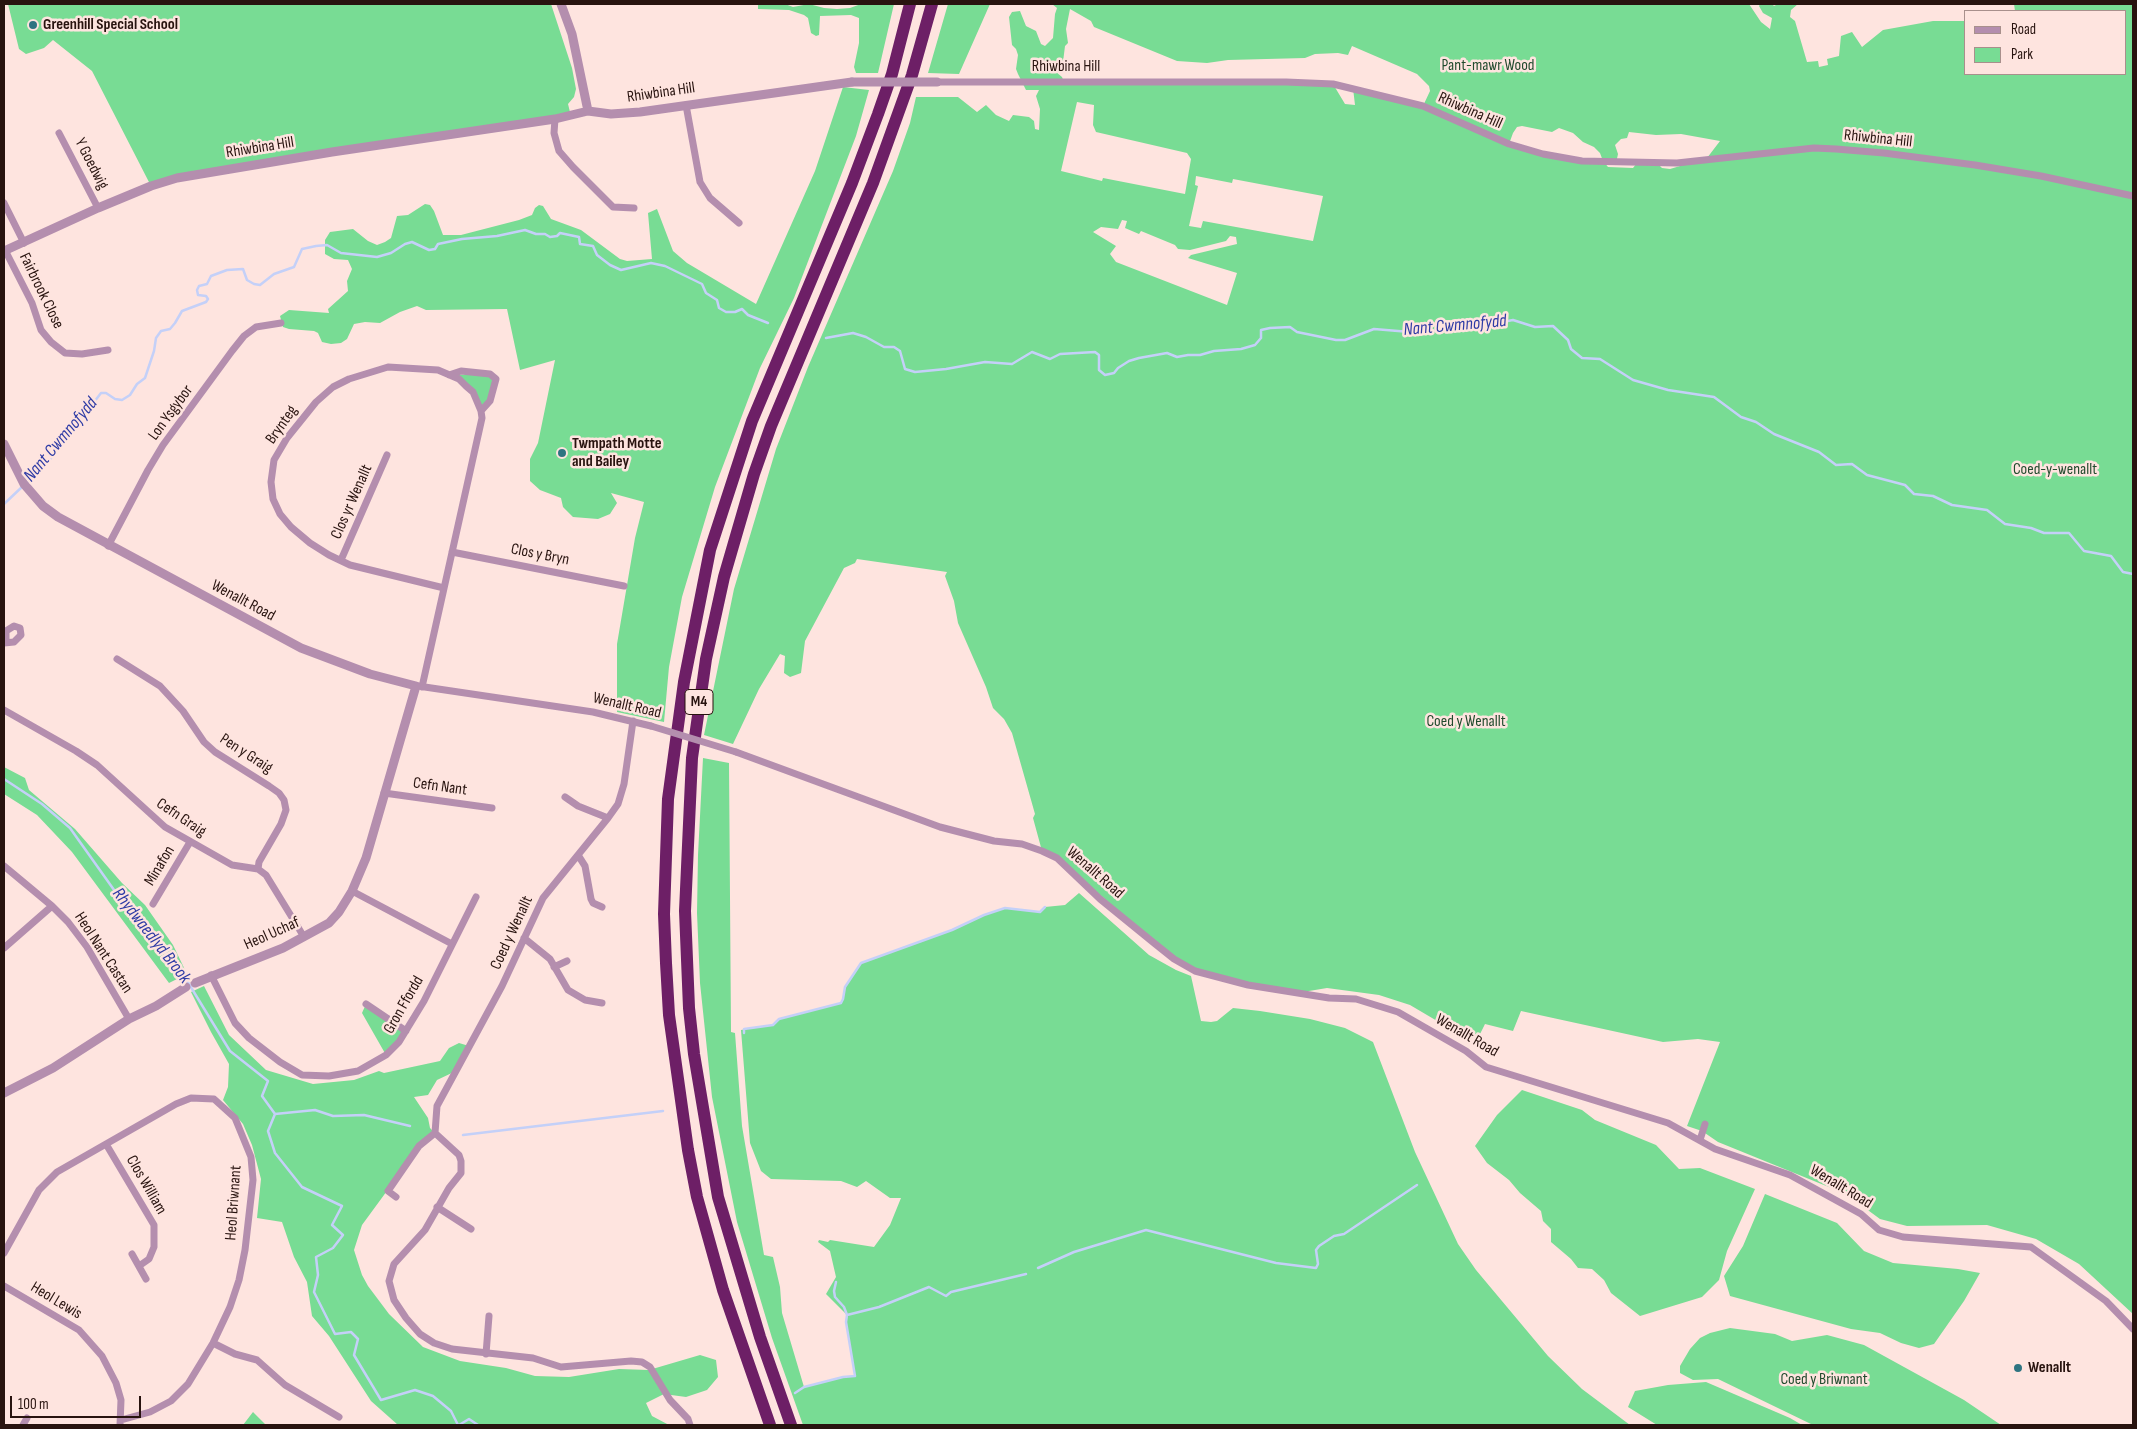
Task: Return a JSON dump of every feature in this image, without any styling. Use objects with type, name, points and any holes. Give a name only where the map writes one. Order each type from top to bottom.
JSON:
[{"type":"highway","name":"M4","points":[[770,1425],[723,1290],[697,1197],[688,1150],[670,1024],[666,963],[664,914],[668,799],[684,682],[710,550],[752,421],[852,183],[878,114],[892,74],[910,4]]},
{"type":"highway","name":"M4","points":[[791,1425],[760,1337],[718,1196],[696,1064],[689,1008],[685,911],[692,758],[706,659],[724,577],[754,474],[771,426],[873,183],[912,74],[932,4]]},
{"type":"street","points":[[561,4],[578,58],[588,111]]},
{"type":"street","name":"Rhiwbina Hill","points":[[5,251],[98,208],[177,178],[341,150],[555,119],[588,111],[621,114],[852,82],[1286,82],[1333,84],[1423,106],[1509,144],[1543,154],[1582,161],[1677,163],[1814,148],[1836,149],[1884,153],[1975,165],[2041,176],[2133,196]]},
{"type":"street","points":[[686,105],[700,182],[710,198],[739,223]]},
{"type":"street","points":[[555,119],[554,133],[560,151],[572,167],[613,207],[634,208]]},
{"type":"street","name":"Y Goedwig","points":[[59,133],[98,208]]},
{"type":"street","points":[[4,203],[24,242]]},
{"type":"street","name":"Fairbrook Close","points":[[5,251],[32,302],[41,330],[50,342],[64,353],[82,354],[108,350]]},
{"type":"street","name":"Lon Ysgybor","points":[[108,546],[163,445],[232,351],[244,336],[256,327],[281,323]]},
{"type":"street","name":"Brynteg","points":[[419,686],[444,588],[482,418],[481,411],[473,392],[458,379],[430,369],[388,367],[349,378],[333,387],[316,402],[283,445],[274,460],[271,482],[274,499],[280,514],[291,527],[310,543],[341,560],[367,570],[444,588]]},
{"type":"street","name":"Brynteg","points":[[449,375],[461,371],[490,374],[496,379],[490,401],[481,411]]},
{"type":"street","name":"Wenallt Road","points":[[4,444],[24,484],[43,506],[58,517],[108,546],[301,648],[370,674],[419,686],[592,712],[633,721],[736,752],[940,827],[994,841],[1022,844],[1042,851],[1056,858],[1100,899],[1174,959],[1195,971],[1248,985],[1329,998],[1356,999],[1398,1012],[1466,1051],[1486,1067],[1602,1102],[1633,1114],[1668,1123],[1715,1149],[1790,1175],[1861,1214],[1879,1230],[1903,1237],[2031,1247],[2106,1301],[2133,1329]]},
{"type":"street","name":"Clos yr Wenallt","points":[[341,560],[388,455]]},
{"type":"street","name":"Clos y Bryn","points":[[452,552],[624,586]]},
{"type":"street","name":"Pen y Graig","points":[[117,659],[160,686],[183,711],[204,742],[215,752],[269,786],[279,793],[284,800],[286,810],[281,824],[259,862],[258,869]]},
{"type":"street","name":"Heol Uchaf","points":[[4,1092],[53,1068],[129,1019],[156,1006],[191,985],[211,975],[283,948],[329,923],[339,912],[352,891],[366,858],[384,793],[419,686]]},
{"type":"street","name":"Cefn Graig","points":[[4,710],[98,765],[165,827],[232,865],[258,869]]},
{"type":"street","name":"Coed y Wenallt","points":[[435,1133],[437,1106],[502,986],[543,898],[608,818],[621,795],[633,721]]},
{"type":"street","name":"Cefn Nant","points":[[384,793],[492,808]]},
{"type":"street","points":[[565,797],[578,806],[608,818]]},
{"type":"street","name":"Minafon","points":[[153,904],[190,842]]},
{"type":"street","points":[[578,855],[585,866],[591,899],[593,903],[602,907]]},
{"type":"street","name":"Heol Nant Castan","points":[[4,866],[52,906],[87,947],[129,1019]]},
{"type":"street","points":[[258,869],[266,875],[276,888],[304,937]]},
{"type":"street","points":[[352,891],[452,944]]},
{"type":"street","name":"Gron Ffordd","points":[[211,975],[222,1001],[235,1023],[249,1038],[280,1062],[302,1075],[329,1076],[358,1072],[386,1055],[406,1031],[476,896]]},
{"type":"street","points":[[4,948],[52,906]]},
{"type":"street","points":[[524,938],[550,959],[568,990],[576,996],[602,1003]]},
{"type":"street","points":[[554,967],[567,961]]},
{"type":"street","points":[[366,1004],[406,1031]]},
{"type":"street","name":"Heol Briwnant","points":[[4,1253],[36,1196],[47,1180],[57,1172],[176,1104],[191,1098],[214,1099],[235,1118],[251,1157],[253,1180],[250,1215],[239,1280],[230,1307],[213,1343],[188,1384],[171,1401],[150,1412],[121,1423]]},
{"type":"street","points":[[1700,1140],[1705,1124]]},
{"type":"street","points":[[396,1197],[388,1192],[419,1146],[435,1133],[459,1156],[462,1166],[458,1178],[449,1188],[424,1230],[394,1264],[389,1281],[392,1293],[412,1326],[428,1340],[452,1349],[533,1358],[560,1367],[630,1361],[642,1362],[650,1367],[670,1400],[688,1419],[690,1425]]},
{"type":"street","name":"Clos William","points":[[106,1144],[154,1225],[154,1247],[149,1259],[139,1266]]},
{"type":"street","points":[[437,1207],[471,1229]]},
{"type":"street","points":[[132,1254],[146,1279]]},
{"type":"street","name":"Heol Lewis","points":[[4,1286],[79,1330],[102,1356],[116,1383],[121,1400],[121,1423]]},
{"type":"street","points":[[486,1354],[489,1316]]},
{"type":"street","points":[[213,1343],[235,1354],[257,1360],[285,1386],[339,1417]]},
{"type":"street","points":[[23,1425],[27,1418]]},
{"type":"green space","points":[[8,4],[551,4],[572,68],[576,89],[574,97],[568,104],[571,116],[151,186],[92,71],[53,40],[44,48],[26,54],[19,49]]},
{"type":"green space","points":[[758,4],[785,4],[793,7],[809,4],[837,9],[850,8],[861,4],[894,4],[878,73],[856,73],[854,67],[859,43],[859,18],[851,15],[820,16],[819,35],[816,36],[811,33],[808,18],[804,15],[789,10],[758,9]]},
{"type":"green space","points":[[948,4],[990,4],[959,74],[928,73]]},
{"type":"green space","points":[[1052,4],[1749,4],[1761,22],[1770,29],[1772,18],[1763,13],[1759,6],[1760,4],[1772,4],[1774,6],[1778,4],[1798,4],[1791,10],[1790,17],[1795,21],[1807,62],[1818,61],[1819,67],[1828,65],[1827,59],[1839,56],[1841,36],[1852,32],[1862,47],[1883,30],[1933,21],[1964,21],[1964,75],[2127,75],[2127,10],[2015,10],[2014,4],[2133,4],[2133,1314],[2079,1264],[2036,1239],[1987,1225],[1907,1226],[1880,1219],[1846,1194],[1718,1142],[1702,1131],[1687,1126],[1720,1042],[1698,1039],[1663,1042],[1521,1011],[1513,1031],[1485,1024],[1479,1036],[1466,1038],[1410,1005],[1379,995],[1327,988],[1297,993],[1219,978],[1174,959],[1076,874],[1042,851],[1033,818],[1035,814],[1012,733],[1004,719],[993,708],[986,687],[958,623],[954,601],[945,576],[947,572],[857,559],[855,563],[844,568],[805,641],[801,673],[790,677],[784,673],[785,656],[780,654],[759,689],[733,744],[704,735],[734,589],[776,449],[808,367],[893,171],[910,123],[916,97],[958,97],[977,112],[986,105],[996,115],[1009,121],[1013,115],[1029,117],[1034,121],[1035,129],[1039,130],[1040,109],[1036,96],[1039,90],[1026,90],[1018,74],[1016,69],[1018,55],[1012,45],[1009,17],[1012,12],[1020,11],[1026,26],[1036,31],[1041,44],[1045,46],[1053,38],[1057,8]],"holes":[[[1070,9],[1091,21],[1094,27],[1177,61],[1207,63],[1228,60],[1305,58],[1315,54],[1338,53],[1348,55],[1352,46],[1417,74],[1429,86],[1430,91],[1423,106],[1353,88],[1355,105],[1345,104],[1333,84],[1064,82],[1062,77],[1056,72],[1056,68],[1063,62],[1065,46],[1068,43],[1066,29]],[[1077,102],[1094,105],[1093,125],[1096,132],[1187,153],[1191,159],[1185,194],[1103,178],[1102,181],[1061,171]],[[1522,126],[1552,132],[1559,128],[1573,133],[1583,142],[1594,147],[1600,153],[1603,161],[1543,154],[1509,144],[1517,127]],[[1629,132],[1656,135],[1681,134],[1720,141],[1707,158],[1670,169],[1662,168],[1657,163],[1637,163],[1633,168],[1608,167],[1604,162],[1616,163],[1618,154],[1615,145],[1621,139],[1627,138]],[[1196,176],[1232,183],[1233,179],[1323,196],[1313,241],[1203,221],[1201,228],[1189,226],[1198,186],[1195,185]],[[1122,220],[1127,221],[1125,228],[1139,234],[1141,231],[1175,245],[1178,249],[1190,250],[1226,241],[1230,236],[1236,237],[1237,244],[1191,255],[1188,258],[1237,273],[1227,305],[1116,262],[1110,254],[1116,246],[1093,232],[1101,227],[1118,229]]]},
{"type":"green space","points":[[843,87],[869,90],[856,136],[794,298],[760,368],[715,487],[682,597],[669,667],[664,722],[617,712],[617,644],[635,538],[644,502],[611,493],[617,503],[610,514],[598,519],[573,517],[563,507],[561,498],[540,490],[530,481],[530,459],[538,443],[555,360],[520,370],[507,309],[426,310],[417,306],[400,312],[380,323],[365,322],[354,324],[347,339],[341,343],[331,344],[322,342],[318,333],[314,331],[283,327],[280,316],[289,310],[329,313],[328,309],[348,291],[347,281],[352,269],[348,260],[334,259],[325,254],[325,240],[330,232],[353,229],[368,241],[377,245],[391,238],[397,216],[408,215],[425,204],[430,205],[434,211],[443,235],[461,235],[519,220],[532,215],[535,208],[539,205],[543,206],[551,219],[581,230],[620,259],[627,261],[652,259],[648,213],[657,209],[673,251],[687,263],[756,304],[815,171]]},
{"type":"green space","points":[[490,374],[496,379],[490,401],[481,411],[473,392],[449,375]]},
{"type":"green space","points":[[703,758],[729,763],[731,1032],[735,1033],[742,1126],[764,1255],[773,1257],[780,1287],[782,1313],[804,1387],[843,1377],[855,1376],[846,1322],[847,1315],[826,1294],[836,1277],[830,1251],[818,1242],[819,1240],[874,1247],[890,1225],[901,1198],[890,1198],[866,1181],[857,1187],[841,1181],[771,1179],[761,1171],[750,1143],[741,1030],[773,1025],[779,1019],[841,1003],[845,987],[861,963],[952,930],[984,915],[1005,908],[1040,912],[1045,907],[1065,905],[1079,893],[1149,955],[1191,976],[1201,1021],[1217,1021],[1233,1008],[1260,1011],[1310,1019],[1345,1028],[1373,1042],[1415,1152],[1458,1244],[1476,1270],[1548,1356],[1582,1389],[1630,1425],[803,1425],[772,1338],[737,1222],[712,1097],[700,983],[697,913]]},
{"type":"green space","points":[[4,767],[25,778],[29,790],[75,829],[122,883],[145,905],[173,945],[187,974],[169,983],[72,852],[37,815],[4,794]]},
{"type":"green space","points":[[204,986],[229,1035],[266,1070],[313,1084],[354,1080],[379,1071],[384,1073],[440,1061],[449,1048],[459,1043],[469,1046],[456,1071],[437,1080],[428,1095],[414,1097],[428,1118],[430,1128],[435,1133],[425,1139],[362,1225],[354,1250],[362,1275],[368,1286],[389,1314],[423,1347],[460,1361],[506,1368],[535,1376],[569,1377],[619,1369],[649,1370],[700,1355],[716,1360],[718,1377],[707,1390],[686,1397],[664,1394],[646,1403],[652,1416],[669,1425],[398,1425],[371,1401],[329,1336],[312,1316],[307,1282],[294,1257],[282,1222],[257,1218],[261,1179],[252,1145],[243,1124],[223,1100],[228,1087],[229,1064],[191,992]]},
{"type":"green space","points":[[366,1004],[406,1031],[386,1055],[362,1013]]},
{"type":"green space","points":[[1522,1090],[1582,1110],[1595,1120],[1656,1145],[1679,1169],[1700,1168],[1755,1189],[1727,1251],[1719,1280],[1702,1297],[1640,1316],[1611,1293],[1604,1280],[1592,1269],[1578,1268],[1571,1259],[1551,1242],[1551,1229],[1543,1221],[1541,1211],[1520,1193],[1509,1180],[1487,1163],[1475,1146],[1497,1115]]},
{"type":"green space","points":[[1765,1194],[1837,1223],[1864,1251],[1893,1263],[1980,1273],[1964,1301],[1934,1344],[1919,1348],[1901,1343],[1880,1333],[1851,1329],[1730,1296],[1724,1276],[1743,1246]]},
{"type":"green space","name":"Coed y Briwnant","points":[[1730,1328],[1775,1334],[1792,1341],[1827,1335],[1864,1345],[1964,1400],[2001,1425],[1813,1425],[1718,1379],[1693,1380],[1680,1373],[1680,1366],[1690,1349],[1700,1338],[1710,1333]]},
{"type":"green space","points":[[1706,1382],[1802,1425],[1657,1425],[1628,1407],[1635,1391],[1668,1385]]},
{"type":"green space","points":[[253,1412],[266,1425],[243,1425]]},
{"type":"waterway","name":"Nant Cwmnofydd","points":[[27,483],[45,466],[101,393],[106,393],[115,399],[122,400],[130,395],[137,384],[145,378],[154,351],[156,338],[161,331],[170,329],[182,311],[206,302],[208,299],[206,296],[198,295],[197,290],[199,286],[207,284],[211,276],[227,270],[243,269],[247,280],[260,285],[274,274],[294,267],[302,249],[327,245],[341,253],[377,257],[391,253],[412,242],[429,250],[435,249],[438,244],[525,230],[536,234],[545,234],[550,237],[557,236],[560,233],[579,237],[580,244],[593,246],[597,255],[610,265],[621,270],[651,263],[665,266],[702,284],[706,293],[717,300],[719,308],[726,312],[735,312],[742,309],[748,315],[768,323]]},
{"type":"waterway","name":"Nant Cwmnofydd","points":[[826,338],[853,333],[866,337],[884,347],[894,347],[900,351],[905,369],[915,372],[985,362],[1012,364],[1032,352],[1050,359],[1060,354],[1095,352],[1099,355],[1099,370],[1105,375],[1114,373],[1129,361],[1139,358],[1167,353],[1177,357],[1241,349],[1255,345],[1261,338],[1261,330],[1270,328],[1290,327],[1297,332],[1345,340],[1374,329],[1410,332],[1464,329],[1513,320],[1535,327],[1553,326],[1568,340],[1571,349],[1582,358],[1600,359],[1633,380],[1668,390],[1714,397],[1741,417],[1756,422],[1774,434],[1819,452],[1836,465],[1852,464],[1867,475],[1905,485],[1914,494],[1933,496],[1952,505],[1987,510],[2005,524],[2031,528],[2044,533],[2069,533],[2084,551],[2111,556],[2123,572],[2133,574]]},
{"type":"waterway","name":"Nant Cwmnofydd","points":[[4,504],[23,486]]},
{"type":"waterway","name":"Rhydwaedlyd Brook","points":[[4,779],[42,804],[70,828],[124,904],[181,971],[230,1051],[268,1081],[262,1096],[275,1114],[268,1131],[275,1153],[302,1187],[342,1206],[332,1225],[343,1235],[333,1248],[316,1257],[318,1275],[314,1292],[335,1334],[351,1332],[358,1339],[354,1355],[381,1400],[415,1390],[433,1396],[451,1411],[458,1425]]},
{"type":"waterway","points":[[744,1033],[744,1029],[773,1025],[779,1019],[841,1003],[845,987],[861,963],[952,930],[984,915],[1005,908],[1040,912],[1045,907]]},
{"type":"waterway","points":[[275,1114],[315,1110],[333,1116],[364,1115],[410,1126]]},
{"type":"waterway","points":[[463,1135],[663,1111]]},
{"type":"waterway","points":[[1038,1268],[1074,1252],[1146,1230],[1276,1263],[1316,1268],[1318,1264],[1316,1250],[1319,1246],[1334,1236],[1344,1234],[1417,1185]]},
{"type":"waterway","points":[[847,1315],[879,1307],[929,1287],[946,1296],[951,1292],[1026,1274]]},
{"type":"waterway","points":[[795,1393],[804,1387],[843,1377],[855,1376],[846,1322],[847,1315],[844,1307],[835,1297],[836,1282]]},
{"type":"waterway","name":"Rhydwaedlyd Brook","points":[[459,1425],[469,1419],[478,1425]]},
{"type":"place","name":"Greenhill Special School","points":[[33,25]]},
{"type":"place","name":"Twmpath Motte and Bailey","points":[[562,453]]},
{"type":"place","name":"Wenallt","points":[[2018,1368]]},
{"type":"park label","name":"Pant-mawr Wood","points":[[1488,66]]},
{"type":"park label","name":"Coed-y-wenallt","points":[[2055,470]]}]
